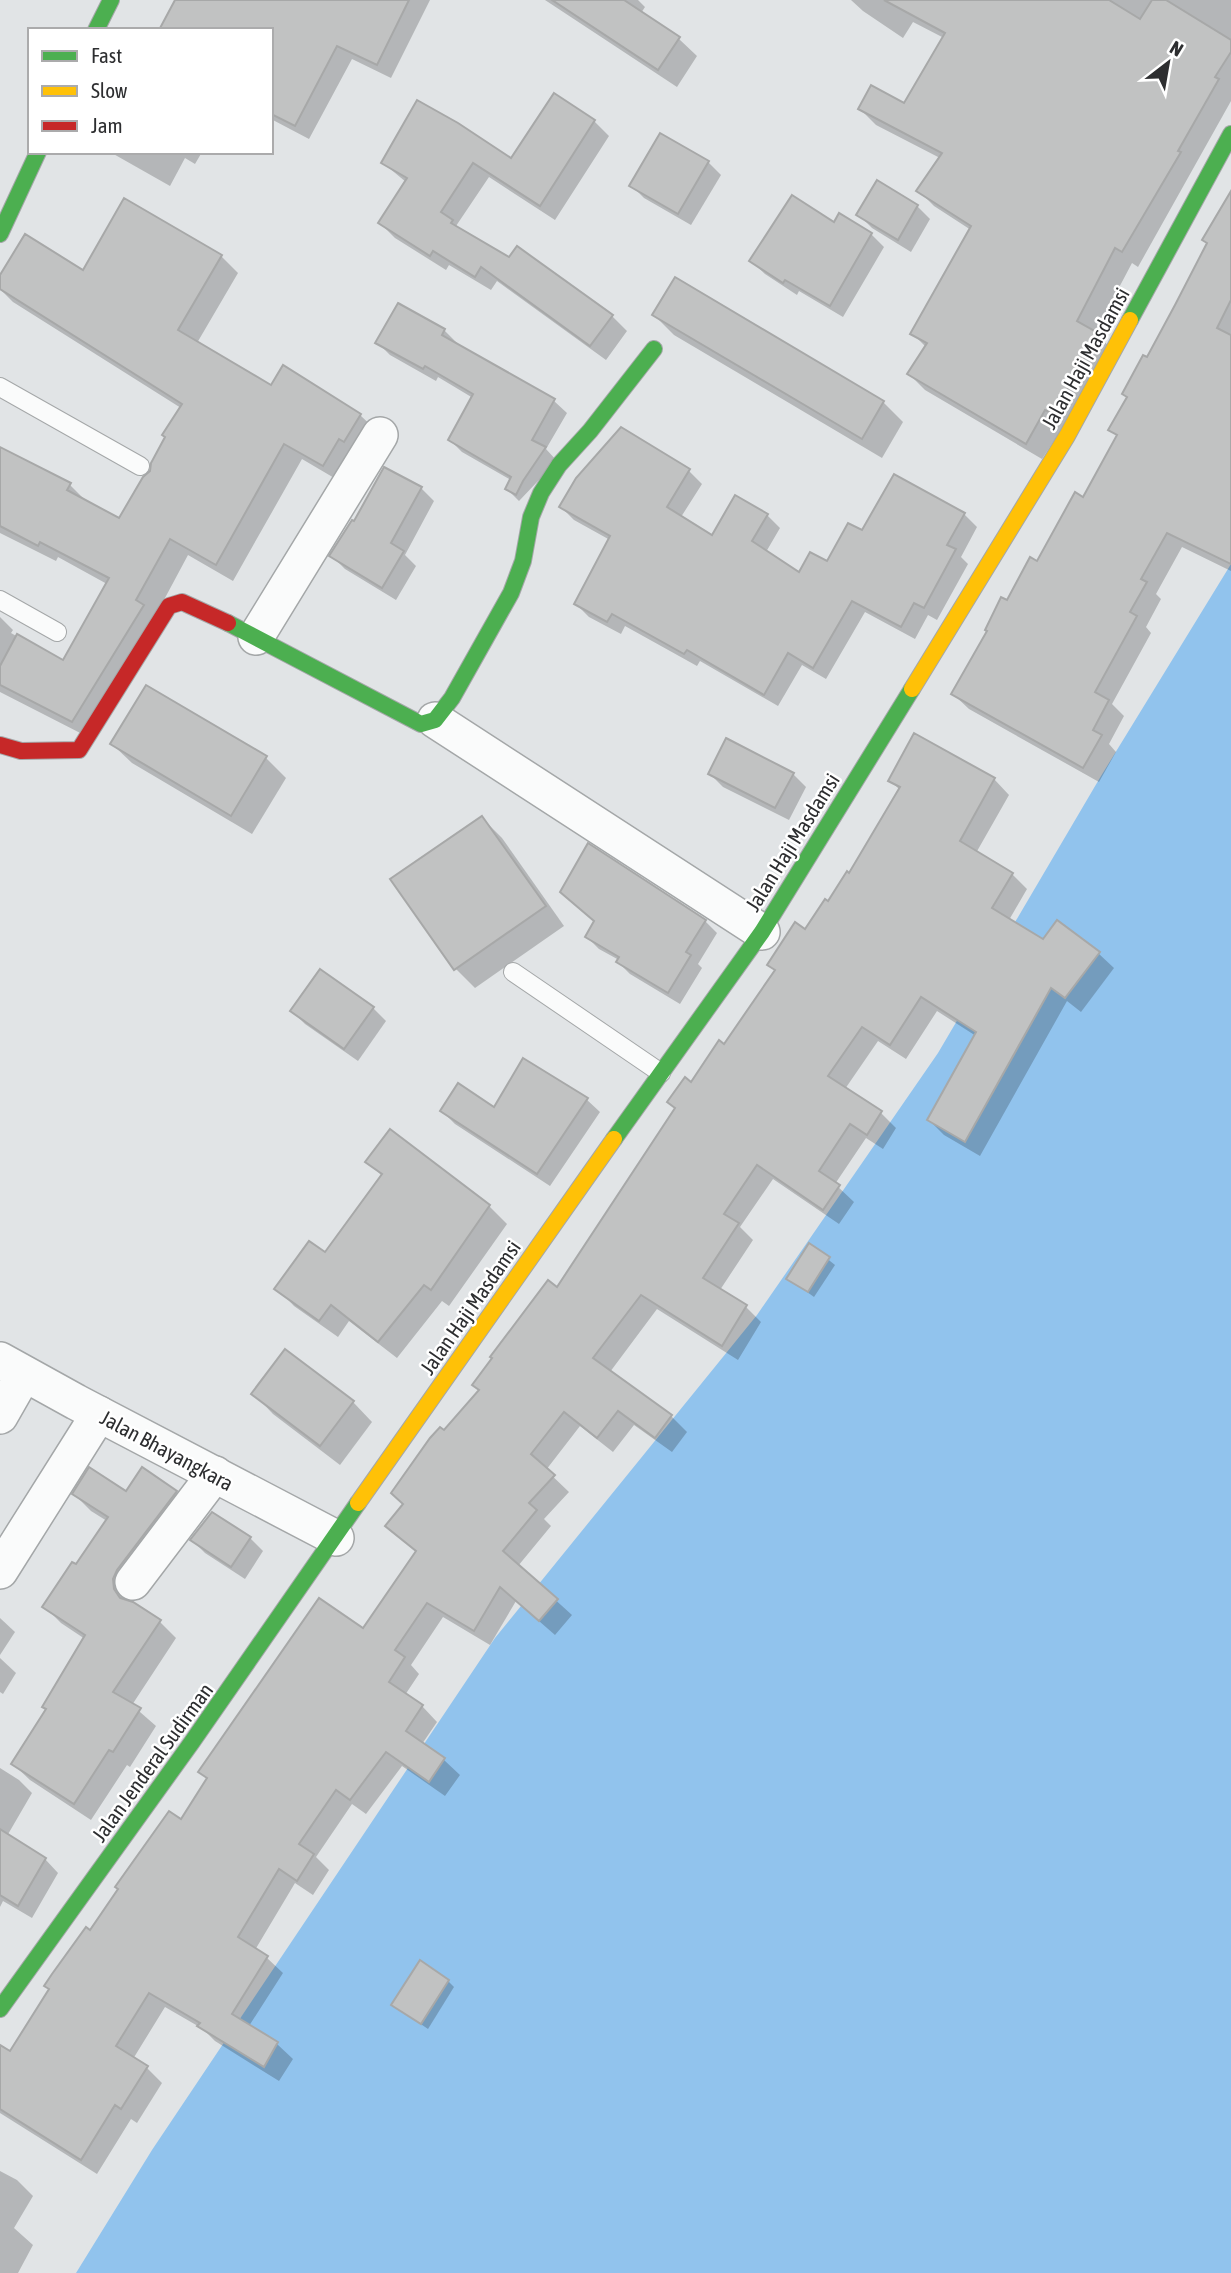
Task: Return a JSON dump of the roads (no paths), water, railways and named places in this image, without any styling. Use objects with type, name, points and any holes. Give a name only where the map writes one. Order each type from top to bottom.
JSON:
[{"type":"main road","points":[[97,28],[111,0]]},
{"type":"main road","name":"Jalan Haji Masdamsi","points":[[336,1538],[534,1250],[762,932],[1067,436],[1231,134]]},
{"type":"main road","points":[[0,234],[37,154]]},
{"type":"main road","points":[[0,745],[21,751],[79,750],[169,606],[182,602],[219,618],[421,724],[435,720],[452,698],[511,593],[523,561],[531,517],[541,493],[559,465],[590,432],[653,349]]},
{"type":"main road","name":"Jalan Jenderal Sudirman","points":[[0,2009],[336,1538]]},
{"type":"street","points":[[256,637],[380,435]]},
{"type":"street","points":[[435,720],[762,932]]},
{"type":"street","points":[[0,1416],[12,1367]]},
{"type":"street","name":"Jalan Bhayangkara","points":[[12,1367],[336,1538]]},
{"type":"street","points":[[0,1571],[99,1414]]},
{"type":"street","points":[[133,1582],[215,1474]]},
{"type":"lane","points":[[0,387],[140,466]]},
{"type":"lane","points":[[0,600],[57,632]]},
{"type":"lane","points":[[513,972],[661,1073]]},
{"type":"water","points":[[1231,564],[1231,2273],[76,2273],[152,2150],[495,1638],[757,1315],[938,1053],[1101,776]]}]
